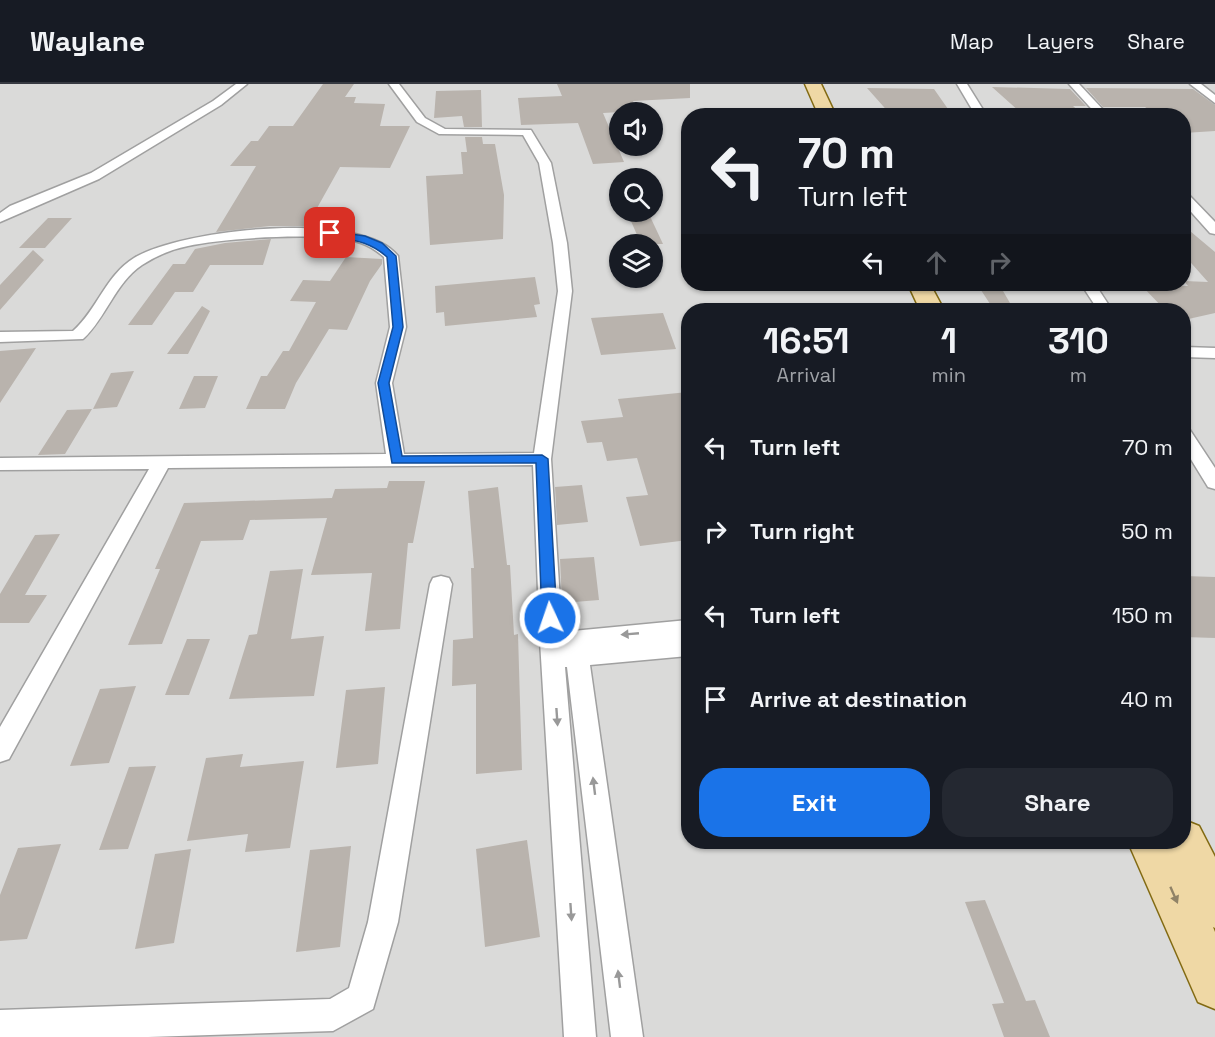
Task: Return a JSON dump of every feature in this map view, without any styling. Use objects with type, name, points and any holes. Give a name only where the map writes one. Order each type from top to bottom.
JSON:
[{"type":"main road","points":[[819,85],[826,108]]},
{"type":"main road","points":[[819,85],[834,108]]},
{"type":"main road","points":[[1153,849],[1215,985]]},
{"type":"main road","points":[[1188,849],[1215,905]]},
{"type":"street","points":[[0,218],[15,208],[95,176],[198,115],[242,84]]},
{"type":"street","points":[[394,84],[422,120],[443,132],[527,132],[545,163],[565,291],[542,459],[564,649],[627,1037]]},
{"type":"street","points":[[962,84],[977,108]]},
{"type":"street","points":[[1074,84],[1096,108]]},
{"type":"street","points":[[1196,85],[1215,84]]},
{"type":"street","points":[[1196,85],[1215,100]]},
{"type":"street","points":[[1191,204],[1215,230]]},
{"type":"street","points":[[0,337],[77,336],[85,330],[109,290],[137,262],[177,244],[217,236],[330,233],[362,238],[379,245],[391,256],[398,327],[384,383],[396,460]]},
{"type":"street","points":[[1191,352],[1215,353]]},
{"type":"street","points":[[1191,445],[1215,483]]},
{"type":"street","points":[[0,464],[542,459]]},
{"type":"street","points":[[0,750],[162,462]]},
{"type":"street","points":[[0,1026],[333,1015],[362,998],[383,922],[441,584]]},
{"type":"street","points":[[564,649],[681,630]]},
{"type":"street","points":[[564,649],[681,647]]},
{"type":"street","points":[[564,649],[580,1037]]},
{"type":"shaded area","points":[[0,84],[1215,84],[1215,1037],[0,1037]]},
{"type":"building","points":[[323,84],[354,84],[345,97],[356,97],[354,103],[385,104],[380,126],[410,126],[390,168],[340,167],[307,226],[270,226],[216,232],[256,166],[230,166],[251,141],[258,141],[269,126],[293,126]]},
{"type":"building","points":[[557,84],[690,84],[690,98],[609,102],[609,113],[603,113],[609,127],[609,156],[621,156],[624,162],[593,164],[578,123],[521,125],[518,98],[562,96]]},
{"type":"building","points":[[992,87],[1070,89],[1086,106],[1073,106],[1075,108],[1015,108]]},
{"type":"building","points":[[867,88],[934,89],[947,108],[885,108]]},
{"type":"building","points":[[1086,88],[1193,89],[1215,105],[1215,131],[1191,133],[1191,108],[1103,107]]},
{"type":"building","points":[[481,90],[482,127],[464,127],[462,116],[434,118],[436,91]]},
{"type":"building","points":[[465,137],[482,137],[483,144],[495,144],[504,195],[503,239],[430,245],[426,176],[463,174],[461,152],[467,152]]},
{"type":"building","points":[[48,218],[72,218],[45,248],[19,248]]},
{"type":"building","points":[[631,222],[653,222],[658,234],[637,234]]},
{"type":"building","points":[[1191,232],[1215,252],[1215,313],[1191,318],[1191,303],[1158,303],[1147,291],[1191,291],[1191,281],[1208,282],[1191,263]]},
{"type":"building","points":[[271,239],[263,265],[210,265],[193,292],[175,292],[152,325],[128,325],[173,264],[185,264],[195,249],[225,243]]},
{"type":"building","points":[[33,250],[44,260],[0,310],[0,285]]},
{"type":"building","points":[[346,257],[382,259],[382,264],[370,281],[347,330],[329,329],[296,383],[285,409],[246,409],[261,376],[267,376],[283,351],[289,351],[316,302],[290,301],[303,280],[330,281]]},
{"type":"building","points":[[535,277],[540,304],[534,305],[537,317],[445,326],[444,312],[436,313],[435,286]]},
{"type":"building","points":[[982,291],[1003,291],[1010,303],[989,303]]},
{"type":"building","points":[[202,306],[210,311],[188,354],[167,354]]},
{"type":"building","points":[[663,313],[676,349],[601,355],[591,318]]},
{"type":"building","points":[[36,348],[0,403],[0,351]]},
{"type":"building","points":[[134,371],[117,407],[93,409],[111,373]]},
{"type":"building","points":[[194,376],[218,376],[205,408],[179,409]]},
{"type":"building","points":[[681,393],[681,541],[640,546],[626,497],[648,495],[637,458],[607,461],[602,442],[587,443],[581,421],[623,417],[618,399]]},
{"type":"building","points":[[92,409],[65,454],[38,455],[67,410]]},
{"type":"building","points":[[389,481],[425,481],[413,543],[408,543],[400,629],[365,631],[372,573],[311,575],[327,518],[250,520],[243,540],[201,541],[162,644],[128,645],[160,569],[155,569],[184,503],[332,498],[335,489],[387,488]]},
{"type":"building","points":[[582,485],[588,522],[557,525],[555,487]]},
{"type":"building","points":[[498,487],[507,565],[510,565],[514,635],[518,634],[522,770],[476,774],[476,684],[452,686],[453,640],[473,638],[471,568],[474,568],[468,491]]},
{"type":"building","points":[[60,534],[25,595],[47,595],[29,623],[0,623],[0,594],[35,535]]},
{"type":"building","points":[[594,557],[599,600],[562,603],[560,559]]},
{"type":"building","points":[[303,569],[291,639],[324,636],[314,696],[229,699],[249,635],[257,634],[270,571]]},
{"type":"building","points":[[1191,576],[1215,577],[1215,638],[1191,637]]},
{"type":"building","points":[[187,639],[210,639],[189,695],[165,695]]},
{"type":"building","points":[[136,686],[109,763],[70,766],[100,689]]},
{"type":"building","points":[[385,687],[378,764],[336,768],[346,690]]},
{"type":"building","points":[[243,754],[240,767],[304,761],[290,848],[245,852],[248,834],[187,841],[206,758]]},
{"type":"building","points":[[156,766],[128,849],[99,850],[129,767]]},
{"type":"building","points":[[527,840],[540,937],[485,947],[476,849]]},
{"type":"building","points":[[61,844],[27,939],[0,941],[0,895],[18,848]]},
{"type":"building","points":[[351,846],[340,947],[296,952],[310,850]]},
{"type":"building","points":[[191,849],[174,943],[135,949],[155,854]]},
{"type":"building","points":[[985,900],[1026,1001],[1035,1000],[1050,1037],[1004,1037],[992,1004],[1004,1003],[965,902]]},
{"type":"route","points":[[330,233],[362,238],[379,245],[391,256],[398,327],[384,383],[384,399],[396,460],[542,459],[550,618]]}]
